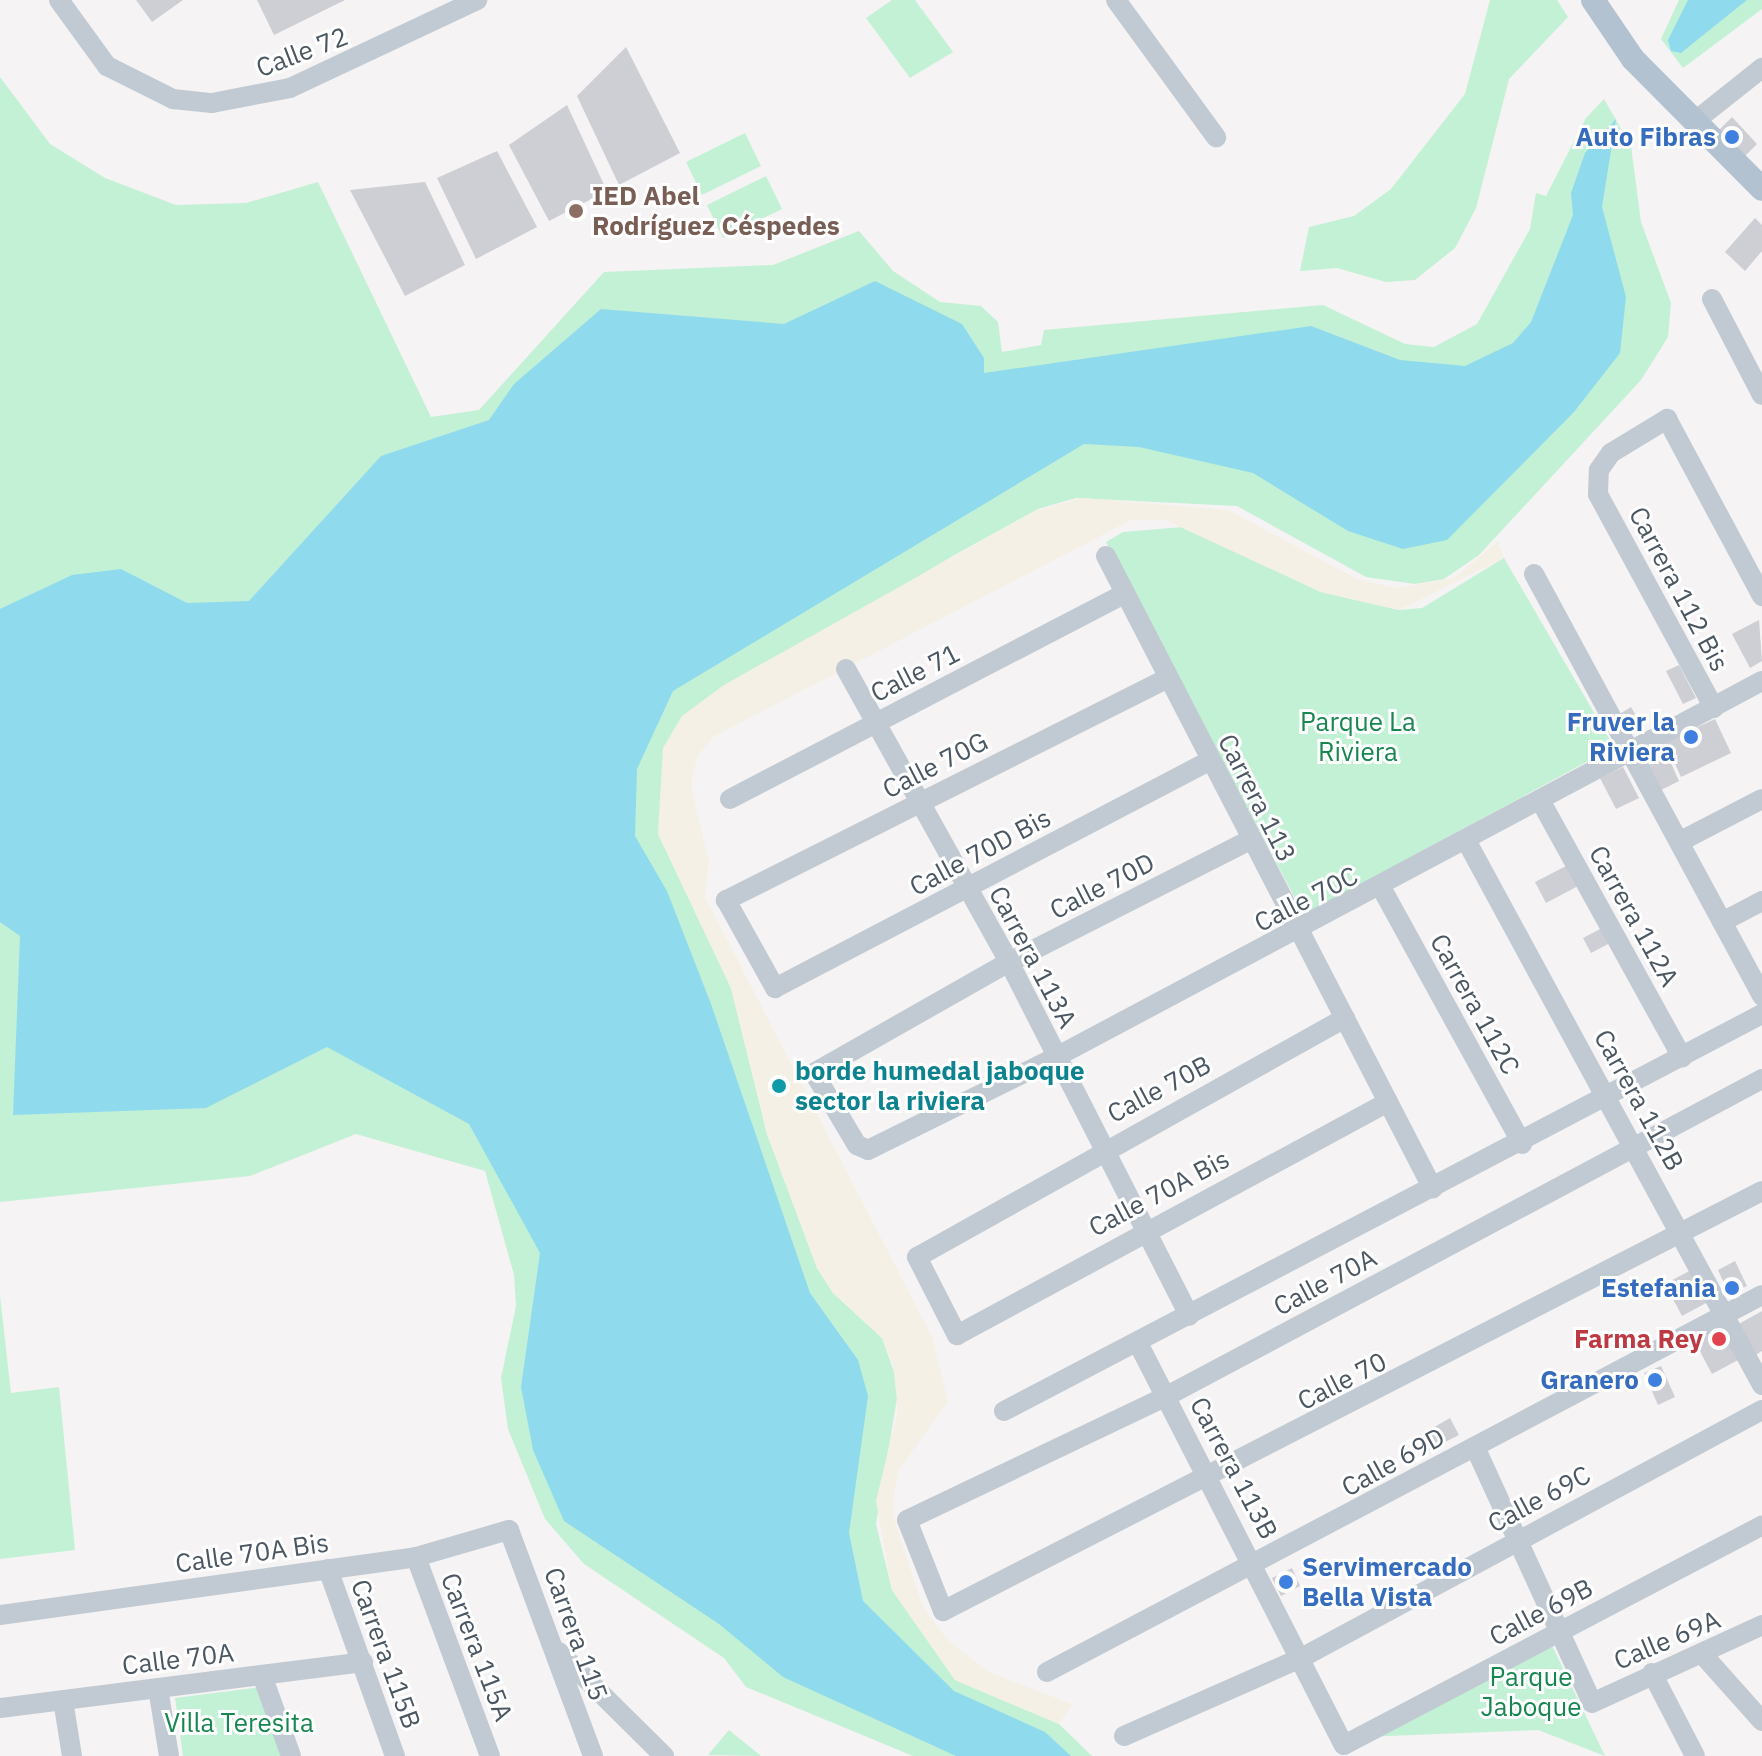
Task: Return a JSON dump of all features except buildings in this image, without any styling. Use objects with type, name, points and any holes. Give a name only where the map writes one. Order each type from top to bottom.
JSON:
[{"type":"main road","points":[[1593,0],[1646,72],[1762,189]]},
{"type":"street","name":"Calle 72","points":[[59,0],[85,44],[136,85],[173,99],[253,99],[330,73],[477,0]]},
{"type":"street","points":[[1116,0],[1216,137]]},
{"type":"street","points":[[1694,122],[1762,68]]},
{"type":"street","points":[[1712,299],[1762,395]]},
{"type":"street","name":"Carrera 112 Bis","points":[[1714,708],[1598,494],[1599,470],[1611,453],[1667,419],[1762,596]]},
{"type":"street","name":"Carrera 113","points":[[1106,556],[1248,841],[1345,1018],[1433,1189]]},
{"type":"street","points":[[1534,574],[1762,996]]},
{"type":"street","name":"Calle 71","points":[[730,799],[1125,593]]},
{"type":"street","name":"Carrera 113A","points":[[846,669],[1009,962],[1142,1230],[1189,1316]]},
{"type":"street","name":"Calle 70G","points":[[775,988],[726,900],[1168,678]]},
{"type":"street","name":"Calle 70C","points":[[868,1150],[1382,889],[1762,681]]},
{"type":"street","name":"Calle 70D Bis","points":[[775,988],[1209,761]]},
{"type":"street","points":[[1679,842],[1762,799]]},
{"type":"street","name":"Carrera 112A","points":[[1540,800],[1682,1057]]},
{"type":"street","name":"Calle 70D","points":[[868,1150],[814,1073],[1009,962],[1248,841]]},
{"type":"street","name":"Carrera 112B","points":[[1467,842],[1638,1146],[1722,1316],[1762,1385]]},
{"type":"street","name":"Carrera 112C","points":[[1382,889],[1522,1144]]},
{"type":"street","points":[[1722,922],[1762,901]]},
{"type":"street","name":"Calle 70A","points":[[1004,1411],[1139,1345],[1189,1316],[1609,1099],[1762,1014]]},
{"type":"street","name":"Calle 70B","points":[[957,1335],[917,1257],[1103,1149],[1345,1018]]},
{"type":"street","name":"Calle 70A","points":[[943,1611],[907,1520],[1167,1396],[1762,1079]]},
{"type":"street","name":"Calle 70A Bis","points":[[957,1335],[1142,1230],[1388,1102]]},
{"type":"street","name":"Calle 70","points":[[943,1611],[1210,1478],[1762,1191]]},
{"type":"street","name":"Calle 69D","points":[[1047,1672],[1256,1567],[1762,1295]]},
{"type":"street","name":"Carrera 113B","points":[[1139,1345],[1303,1657],[1344,1745]]},
{"type":"street","name":"Calle 69C","points":[[1124,1736],[1303,1657],[1517,1539],[1762,1410]]},
{"type":"street","points":[[1475,1447],[1558,1633]]},
{"type":"street","name":"Calle 69B","points":[[1344,1745],[1762,1526]]},
{"type":"street","name":"Calle 70A Bis","points":[[0,1615],[416,1557],[509,1530]]},
{"type":"street","name":"Carrera 115","points":[[509,1530],[593,1756]]},
{"type":"street","name":"Carrera 115A","points":[[416,1557],[490,1756]]},
{"type":"street","name":"Carrera 115B","points":[[328,1569],[395,1756]]},
{"type":"street","name":"Calle 69A","points":[[1558,1633],[1592,1703],[1652,1673],[1704,1656],[1762,1625]]},
{"type":"street","points":[[553,1646],[664,1756]]},
{"type":"street","points":[[1704,1656],[1762,1721]]},
{"type":"street","name":"Calle 70A","points":[[0,1708],[363,1662]]},
{"type":"street","points":[[1652,1673],[1695,1756]]},
{"type":"street","points":[[262,1675],[291,1756]]},
{"type":"street","points":[[158,1688],[169,1756]]},
{"type":"street","points":[[63,1700],[72,1756]]},
{"type":"green space","points":[[892,0],[915,0],[953,52],[910,78],[866,18]]},
{"type":"green space","points":[[1490,0],[1557,0],[1568,17],[1509,79],[1476,208],[1455,248],[1415,280],[1386,282],[1337,268],[1300,271],[1309,227],[1354,216],[1391,189],[1465,94]]},
{"type":"green space","points":[[1679,0],[1762,0],[1762,9],[1683,68],[1661,39]]},
{"type":"green space","points":[[0,77],[50,144],[105,178],[176,205],[246,203],[318,182],[431,417],[479,410],[604,272],[773,265],[859,231],[893,271],[940,302],[981,306],[998,322],[1002,352],[1041,345],[1044,330],[1323,305],[1405,344],[1434,347],[1477,324],[1530,229],[1536,193],[1546,196],[1586,118],[1604,99],[1631,146],[1641,222],[1671,303],[1668,337],[1641,380],[1479,555],[1444,579],[1415,584],[1366,577],[1237,506],[1076,498],[1038,509],[958,553],[682,716],[658,834],[731,988],[767,1134],[817,1268],[833,1293],[882,1338],[899,1386],[876,1524],[892,1590],[955,1680],[1059,1724],[1092,1756],[913,1756],[746,1687],[724,1658],[584,1564],[545,1519],[508,1429],[501,1378],[516,1306],[514,1275],[485,1171],[356,1134],[250,1176],[0,1202]]},
{"type":"green space","points":[[745,133],[761,166],[702,195],[686,162]]},
{"type":"green space","points":[[766,176],[782,209],[723,238],[707,205]]},
{"type":"green space","name":"Parque La Riviera","points":[[1183,527],[1321,592],[1399,610],[1422,608],[1504,558],[1614,747],[1304,915],[1106,542],[1123,532]]},
{"type":"green space","points":[[0,1296],[11,1393],[59,1387],[75,1550],[0,1559]]},
{"type":"green space","name":"Parque Jaboque","points":[[1549,1639],[1605,1756],[1538,1730],[1363,1737]]},
{"type":"green space","name":"Villa Teresita","points":[[261,1687],[286,1756],[183,1756],[175,1698]]},
{"type":"green space","points":[[729,1730],[761,1756],[708,1755]]},
{"type":"sand","name":"borde humedal jaboque sector la riviera","points":[[1082,498],[1228,510],[1359,580],[1397,588],[1454,578],[1498,541],[1504,558],[1399,610],[1321,592],[1165,520],[1131,520],[713,737],[697,757],[691,786],[709,862],[705,897],[932,1337],[948,1401],[899,1470],[893,1516],[923,1607],[946,1638],[988,1672],[1072,1704],[1059,1724],[955,1680],[892,1590],[876,1501],[898,1410],[893,1364],[882,1338],[833,1293],[817,1268],[767,1134],[731,988],[658,833],[663,748],[682,716],[724,685],[1033,512]]},
{"type":"water","points":[[1688,0],[1747,0],[1681,53],[1671,51],[1668,40]]},
{"type":"water","points":[[1616,119],[1602,207],[1626,297],[1620,353],[1574,412],[1447,540],[1403,549],[1348,531],[1253,473],[1139,447],[1084,444],[673,691],[637,769],[635,836],[667,891],[711,1004],[810,1293],[858,1360],[868,1396],[849,1533],[863,1601],[954,1691],[1045,1732],[1071,1756],[956,1756],[783,1677],[719,1624],[564,1521],[533,1450],[521,1387],[540,1253],[469,1124],[327,1047],[206,1108],[13,1115],[20,936],[0,922],[0,609],[72,575],[121,569],[187,603],[249,601],[381,456],[489,420],[514,384],[601,309],[784,324],[875,281],[962,324],[984,358],[984,373],[1311,326],[1400,360],[1465,366],[1513,343],[1531,322],[1573,215],[1571,193],[1585,153]]},
{"type":"place","name":"Auto Fibras","points":[[1732,137]]},
{"type":"place","name":"IED Abel Rodríguez Céspedes","points":[[576,211]]},
{"type":"place","name":"Fruver la Riviera","points":[[1691,737]]},
{"type":"place","name":"borde humedal jaboque sector la riviera","points":[[779,1086]]},
{"type":"place","name":"Estefania","points":[[1732,1288]]},
{"type":"place","name":"Farma Rey","points":[[1719,1339]]},
{"type":"place","name":"Granero","points":[[1655,1380]]},
{"type":"place","name":"Servimercado Bella Vista","points":[[1286,1582]]}]
